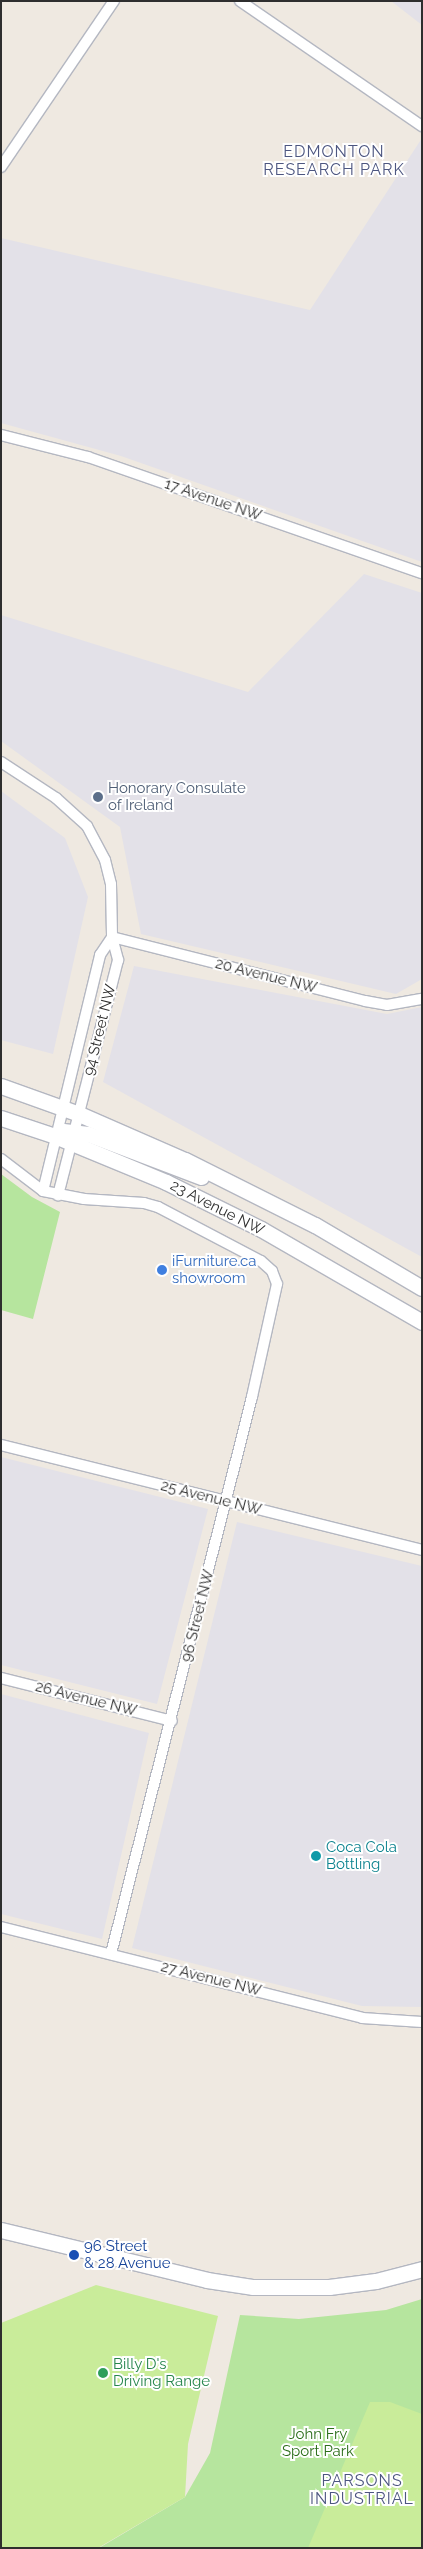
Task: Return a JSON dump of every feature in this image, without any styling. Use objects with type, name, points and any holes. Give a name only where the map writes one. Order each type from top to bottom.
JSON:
[{"type":"main road","name":"23 Avenue NW","points":[[1,1086],[61,1112],[75,1127],[166,1182],[260,1229],[401,1309]]},
{"type":"main road","name":"23 Avenue NW","points":[[1,1118],[55,1136],[75,1127],[251,1192],[349,1244],[422,1288]]},
{"type":"main road","points":[[401,1309],[422,1318]]},
{"type":"main road","points":[[401,1309],[422,1323]]},
{"type":"main road","points":[[1,2230],[207,2280],[253,2287],[329,2287],[376,2281],[422,2269]]},
{"type":"street","points":[[1,167],[114,1]]},
{"type":"street","points":[[240,1],[422,126]]},
{"type":"street","name":"17 Avenue NW","points":[[1,435],[88,457],[422,572]]},
{"type":"street","name":"94 Street NW","points":[[1,762],[56,798],[87,826],[105,860],[111,884],[112,937],[118,960],[58,1195]]},
{"type":"street","name":"94 Street NW","points":[[43,1190],[100,956],[112,937]]},
{"type":"street","name":"20 Avenue NW","points":[[112,937],[366,1001],[386,1004],[422,999]]},
{"type":"street","name":"23 Avenue NW","points":[[1,1159],[43,1190],[58,1195],[144,1203],[158,1207],[261,1261],[275,1277]]},
{"type":"street","name":"96 Street NW","points":[[112,1954],[172,1721],[276,1297],[275,1277]]},
{"type":"street","name":"25 Avenue NW","points":[[1,1445],[422,1550]]},
{"type":"street","name":"26 Avenue NW","points":[[1,1678],[172,1721]]},
{"type":"street","name":"27 Avenue NW","points":[[1,1927],[362,2018],[422,2022]]},
{"type":"shaded area","points":[[391,1],[422,1],[422,25]]},
{"type":"shaded area","points":[[422,138],[422,562],[121,456],[1,423],[1,238],[310,310]]},
{"type":"shaded area","points":[[364,574],[422,593],[422,979],[396,994],[141,934],[120,827],[1,741],[1,615],[248,692]]},
{"type":"shaded area","points":[[1,791],[65,838],[88,897],[53,1054],[1,1040]]},
{"type":"shaded area","points":[[134,966],[387,1014],[422,1007],[422,1257],[103,1082]]},
{"type":"shaded area","points":[[1,1457],[208,1509],[157,1704],[1,1665]]},
{"type":"shaded area","points":[[237,1522],[422,1566],[422,2007],[362,2006],[132,1948]]},
{"type":"shaded area","points":[[1,1694],[149,1733],[102,1939],[1,1914]]},
{"type":"green space","points":[[1,1174],[32,1197],[60,1212],[33,1319],[1,1310]]},
{"type":"green space","name":"Billy D's Driving Range","points":[[96,2285],[218,2316],[188,2444],[185,2497],[98,2548],[1,2548],[1,2323]]},
{"type":"green space","name":"John Fry Sport Park","points":[[422,2299],[422,2548],[99,2548],[185,2497],[210,2453],[240,2315],[299,2319],[386,2310]]},
{"type":"green space","points":[[370,2402],[390,2402],[422,2414],[422,2548],[308,2548]]},
{"type":"place","name":"Honorary Consulate of Ireland","points":[[98,797]]},
{"type":"place","name":"iFurniture.ca showroom","points":[[162,1270]]},
{"type":"place","name":"Coca Cola Bottling","points":[[316,1856]]},
{"type":"place","name":"96 Street & 28 Avenue","points":[[74,2255]]},
{"type":"place","name":"Billy D's Driving Range","points":[[103,2373]]},
{"type":"district","name":"EDMONTON RESEARCH PARK","points":[[334,161]]},
{"type":"district","name":"PARSONS INDUSTRIAL","points":[[362,2490]]}]
